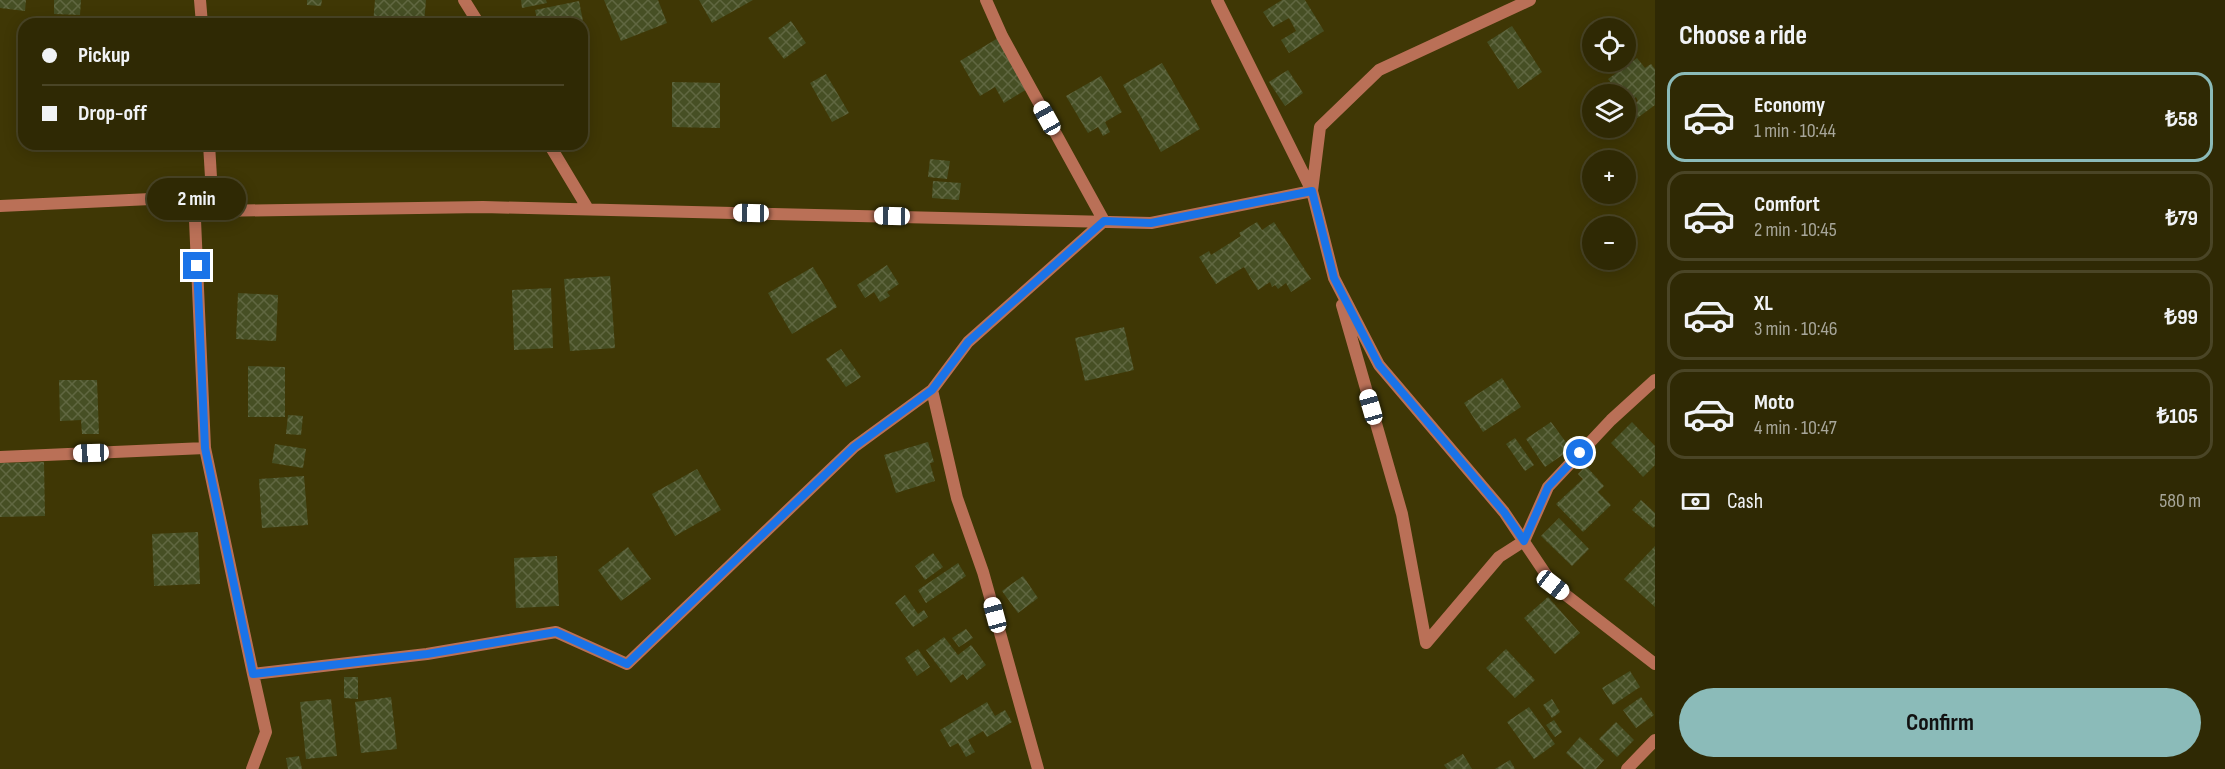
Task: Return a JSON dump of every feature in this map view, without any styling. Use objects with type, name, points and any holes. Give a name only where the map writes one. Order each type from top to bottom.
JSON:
[{"type":"street","points":[[200,0],[202,18]]},
{"type":"street","points":[[464,0],[475,18]]},
{"type":"street","points":[[986,0],[1002,36],[1104,221]]},
{"type":"street","points":[[1217,0],[1312,191],[1334,278],[1401,514],[1426,643],[1499,557],[1524,541],[1548,487],[1611,420],[1655,380]]},
{"type":"street","points":[[1312,191],[1320,127],[1379,70],[1530,0]]},
{"type":"street","points":[[209,150],[213,211]]},
{"type":"street","points":[[553,150],[588,209]]},
{"type":"street","points":[[0,206],[194,197],[213,211],[483,207],[1151,223],[1312,191]]},
{"type":"street","points":[[194,197],[205,448],[266,732],[252,769]]},
{"type":"street","points":[[253,674],[427,654],[556,632],[627,664],[854,447],[932,390],[968,342],[1104,221]]},
{"type":"street","points":[[1334,278],[1379,365],[1504,512],[1553,585],[1655,664]]},
{"type":"street","points":[[932,390],[957,498],[983,572],[1038,769]]},
{"type":"street","points":[[0,457],[205,448]]},
{"type":"street","points":[[1627,769],[1655,740]]},
{"type":"building","points":[[0,0],[26,0],[25,11],[0,8]]},
{"type":"building","points":[[54,0],[81,0],[80,15],[54,14]]},
{"type":"building","points":[[307,0],[322,0],[321,6],[307,5]]},
{"type":"building","points":[[375,0],[426,0],[424,18],[374,18]]},
{"type":"building","points":[[521,0],[546,0],[547,3],[522,8]]},
{"type":"building","points":[[604,0],[658,0],[667,23],[621,41]]},
{"type":"building","points":[[699,0],[753,0],[712,23]]},
{"type":"building","points":[[1282,0],[1305,0],[1324,31],[1289,53],[1281,40],[1296,31],[1289,18],[1273,27],[1263,12]]},
{"type":"building","points":[[579,1],[582,18],[537,18],[535,10]]},
{"type":"building","points":[[791,21],[806,43],[784,59],[768,38]]},
{"type":"building","points":[[1512,26],[1542,72],[1518,89],[1487,42]]},
{"type":"building","points":[[998,38],[1027,89],[1004,103],[995,87],[980,96],[960,61]]},
{"type":"building","points":[[1636,59],[1645,68],[1651,64],[1655,69],[1655,105],[1636,119],[1636,102],[1638,101],[1636,84],[1612,84],[1608,79],[1618,72],[1636,72]]},
{"type":"building","points":[[1162,63],[1200,129],[1161,152],[1123,85]]},
{"type":"building","points":[[1288,70],[1303,93],[1285,106],[1269,82]]},
{"type":"building","points":[[826,74],[849,113],[832,122],[810,83]]},
{"type":"building","points":[[1101,76],[1122,112],[1105,122],[1110,132],[1103,136],[1098,127],[1088,133],[1066,96]]},
{"type":"building","points":[[672,82],[720,83],[720,128],[672,127]]},
{"type":"building","points":[[930,159],[950,161],[947,179],[928,177]]},
{"type":"building","points":[[933,181],[961,183],[959,200],[932,198]]},
{"type":"building","points":[[1257,222],[1262,230],[1274,222],[1311,279],[1291,292],[1286,283],[1278,289],[1275,285],[1272,287],[1270,282],[1258,290],[1244,267],[1216,284],[1199,257],[1209,251],[1211,255],[1241,236],[1239,233]]},
{"type":"building","points":[[887,265],[899,284],[887,292],[890,296],[880,302],[874,292],[865,298],[857,285]]},
{"type":"building","points":[[813,267],[837,307],[792,334],[768,293]]},
{"type":"building","points":[[610,276],[615,348],[570,351],[564,279]]},
{"type":"building","points":[[551,288],[553,348],[514,350],[512,290]]},
{"type":"building","points":[[238,293],[278,295],[276,341],[236,339]]},
{"type":"building","points":[[1124,327],[1134,370],[1085,381],[1075,338]]},
{"type":"building","points":[[841,349],[861,377],[846,387],[826,359]]},
{"type":"building","points":[[248,366],[285,367],[285,417],[248,417]]},
{"type":"building","points":[[1502,378],[1521,407],[1483,432],[1464,403]]},
{"type":"building","points":[[59,380],[97,380],[99,434],[82,434],[81,420],[60,421]]},
{"type":"building","points":[[288,415],[303,416],[301,435],[286,434]]},
{"type":"building","points":[[1551,422],[1571,449],[1545,467],[1526,439]]},
{"type":"building","points":[[1632,422],[1655,446],[1655,465],[1643,477],[1611,443]]},
{"type":"building","points":[[1515,438],[1534,465],[1525,471],[1506,444]]},
{"type":"building","points":[[928,442],[934,462],[930,463],[935,481],[896,493],[884,455]]},
{"type":"building","points":[[275,444],[306,449],[303,468],[272,463]]},
{"type":"building","points":[[44,462],[45,516],[0,517],[0,463]]},
{"type":"building","points":[[1586,466],[1604,486],[1598,492],[1611,505],[1583,532],[1556,504],[1583,479],[1578,474]]},
{"type":"building","points":[[697,469],[721,510],[675,536],[652,494]]},
{"type":"building","points":[[304,476],[308,525],[262,528],[259,479]]},
{"type":"building","points":[[1641,500],[1655,513],[1653,528],[1632,510]]},
{"type":"building","points":[[1559,518],[1589,549],[1572,566],[1541,536]]},
{"type":"building","points":[[198,532],[200,584],[154,586],[152,534]]},
{"type":"building","points":[[1655,546],[1655,607],[1624,579]]},
{"type":"building","points":[[628,547],[651,579],[621,601],[598,570]]},
{"type":"building","points":[[933,553],[943,567],[925,580],[915,566]]},
{"type":"building","points":[[557,556],[559,606],[516,608],[514,558]]},
{"type":"building","points":[[958,563],[966,576],[926,603],[918,590]]},
{"type":"building","points":[[1023,576],[1038,598],[1018,613],[1002,591]]},
{"type":"building","points":[[905,595],[918,614],[924,610],[928,617],[913,627],[895,603]]},
{"type":"building","points":[[1548,597],[1580,633],[1555,654],[1524,618]]},
{"type":"building","points":[[966,629],[973,638],[959,647],[952,638]]},
{"type":"building","points":[[944,637],[958,655],[971,645],[986,665],[967,680],[963,674],[951,683],[926,650]]},
{"type":"building","points":[[918,649],[930,667],[917,676],[905,658]]},
{"type":"building","points":[[1506,649],[1535,680],[1515,698],[1486,668]]},
{"type":"building","points":[[1630,671],[1640,687],[1613,705],[1602,688]]},
{"type":"building","points":[[344,677],[358,677],[358,699],[344,698]]},
{"type":"building","points":[[391,697],[397,749],[361,753],[355,702]]},
{"type":"building","points":[[1641,697],[1654,715],[1636,728],[1623,710]]},
{"type":"building","points":[[331,699],[337,756],[306,759],[300,702]]},
{"type":"building","points":[[1552,699],[1560,712],[1552,718],[1543,705]]},
{"type":"building","points":[[987,702],[995,716],[1005,710],[1012,722],[987,737],[983,731],[968,740],[975,752],[966,757],[958,743],[950,747],[940,730]]},
{"type":"building","points":[[1529,707],[1555,744],[1534,759],[1507,722]]},
{"type":"building","points":[[1554,720],[1562,732],[1555,737],[1546,725]]},
{"type":"building","points":[[1616,722],[1634,740],[1617,757],[1599,739]]},
{"type":"building","points":[[1580,737],[1604,760],[1596,769],[1584,769],[1566,753]]},
{"type":"building","points":[[1463,754],[1472,769],[1447,769],[1444,765]]},
{"type":"building","points":[[299,756],[302,769],[288,769],[286,758]]},
{"type":"building","points":[[1510,760],[1515,769],[1495,769]]},
{"type":"route","points":[[197,266],[205,448],[253,674],[427,654],[556,632],[627,664],[854,447],[932,390],[968,342],[1104,221],[1151,223],[1312,191],[1334,278],[1379,365],[1504,512],[1524,541],[1548,487],[1580,453]]}]
